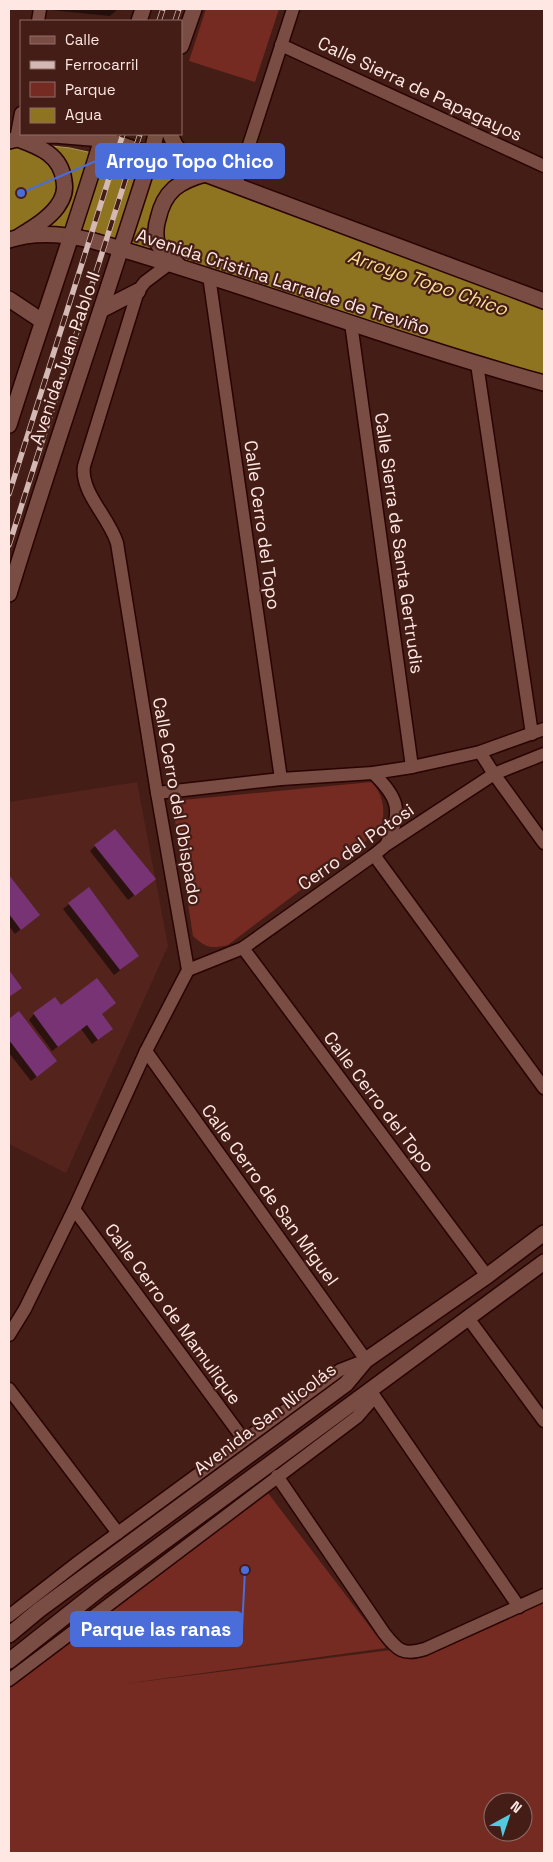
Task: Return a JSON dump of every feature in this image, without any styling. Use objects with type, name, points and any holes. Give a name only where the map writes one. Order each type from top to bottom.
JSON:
[{"type":"main road","points":[[182,43],[194,9]]},
{"type":"main road","points":[[13,140],[54,135],[101,140],[150,160],[236,185],[544,301]]},
{"type":"main road","name":"Avenida Juan Pablo II","points":[[9,594],[49,464],[123,245],[150,160],[156,135]]},
{"type":"main road","points":[[170,135],[195,174]]},
{"type":"main road","points":[[13,140],[33,144],[55,158],[63,173],[65,185],[63,198],[56,208],[37,225],[14,238]]},
{"type":"main road","name":"Avenida Juan Pablo II","points":[[9,425],[101,140]]},
{"type":"main road","points":[[172,262],[157,242],[156,225],[160,210],[167,196],[177,185],[195,174]]},
{"type":"main road","name":"Avenida Cristina Larralde de Treviño","points":[[14,238],[73,231],[123,245],[209,276],[477,364],[544,383]]},
{"type":"main road","points":[[101,310],[138,290]]},
{"type":"main road","points":[[9,299],[42,321]]},
{"type":"main road","name":"Avenida San Nicolás","points":[[9,1635],[47,1604],[346,1384],[366,1360],[544,1234]]},
{"type":"main road","points":[[9,1661],[100,1589],[544,1262]]},
{"type":"street","points":[[236,185],[293,9]]},
{"type":"street","name":"Calle Sierra de Papagayos","points":[[281,45],[544,166]]},
{"type":"street","points":[[13,140],[20,116]]},
{"type":"street","points":[[138,290],[145,282],[172,262]]},
{"type":"street","name":"Calle Cerro del Topo","points":[[209,276],[280,779]]},
{"type":"street","name":"Calle Cerro del Obispado","points":[[138,290],[84,466],[83,476],[86,486],[112,529],[117,543],[157,793],[188,970]]},
{"type":"street","name":"Calle Sierra de Santa Gertrudis","points":[[351,323],[412,767]]},
{"type":"street","points":[[477,364],[532,734]]},
{"type":"street","points":[[157,793],[280,779],[373,773],[412,767],[480,752],[544,729]]},
{"type":"street","points":[[480,752],[544,843]]},
{"type":"street","name":"Cerro del Potosi","points":[[188,970],[243,948],[386,845],[494,774],[544,754]]},
{"type":"street","points":[[373,773],[390,792],[396,808],[396,822],[386,845]]},
{"type":"street","points":[[374,855],[544,1088]]},
{"type":"street","name":"Calle Cerro del Topo","points":[[243,948],[487,1276]]},
{"type":"street","points":[[9,1335],[25,1309],[74,1209],[146,1051],[188,970]]},
{"type":"street","name":"Calle Cerro de San Miguel","points":[[146,1051],[366,1360]]},
{"type":"street","name":"Calle Cerro de Mamulique","points":[[74,1209],[244,1440]]},
{"type":"street","points":[[468,1318],[544,1421]]},
{"type":"street","points":[[9,1616],[340,1370],[366,1360]]},
{"type":"street","points":[[9,1389],[118,1534]]},
{"type":"street","points":[[9,1680],[356,1417],[370,1402],[370,1390]]},
{"type":"street","points":[[370,1390],[519,1607]]},
{"type":"street","points":[[277,1476],[384,1633],[399,1649],[406,1652],[425,1649],[544,1595]]},
{"type":"shaded area","points":[[137,782],[168,946],[66,1173],[9,1144],[9,802]]},
{"type":"green space","points":[[206,9],[279,9],[255,82],[189,61]]},
{"type":"green space","points":[[372,782],[383,804],[380,830],[228,945],[209,946],[193,936],[172,801]]},
{"type":"green space","points":[[268,1493],[386,1648],[123,1684],[399,1649],[425,1649],[544,1596],[544,1853],[9,1853],[9,1682],[26,1672]]},
{"type":"water","points":[[33,144],[70,148],[236,185],[544,301],[544,383],[181,267],[75,226],[9,240],[9,148]]},
{"type":"building","points":[[115,829],[156,879],[135,896],[94,845]]},
{"type":"building","points":[[9,875],[40,915],[21,930],[9,914]]},
{"type":"building","points":[[89,887],[139,956],[120,970],[68,903]]},
{"type":"building","points":[[9,970],[22,988],[9,997]]},
{"type":"building","points":[[97,978],[116,1003],[102,1014],[113,1029],[98,1040],[87,1025],[58,1047],[33,1013],[55,997],[61,1005]]},
{"type":"building","points":[[19,1011],[57,1061],[37,1077],[9,1040],[9,1019]]},
{"type":"railway","points":[[159,20],[163,9]]},
{"type":"railway","points":[[175,20],[179,9]]},
{"type":"railway","points":[[9,494],[123,135]]},
{"type":"railway","points":[[9,545],[140,135]]},
{"type":"place","name":"Arroyo Topo Chico","points":[[21,193]]},
{"type":"place","name":"Parque las ranas","points":[[245,1570]]}]
